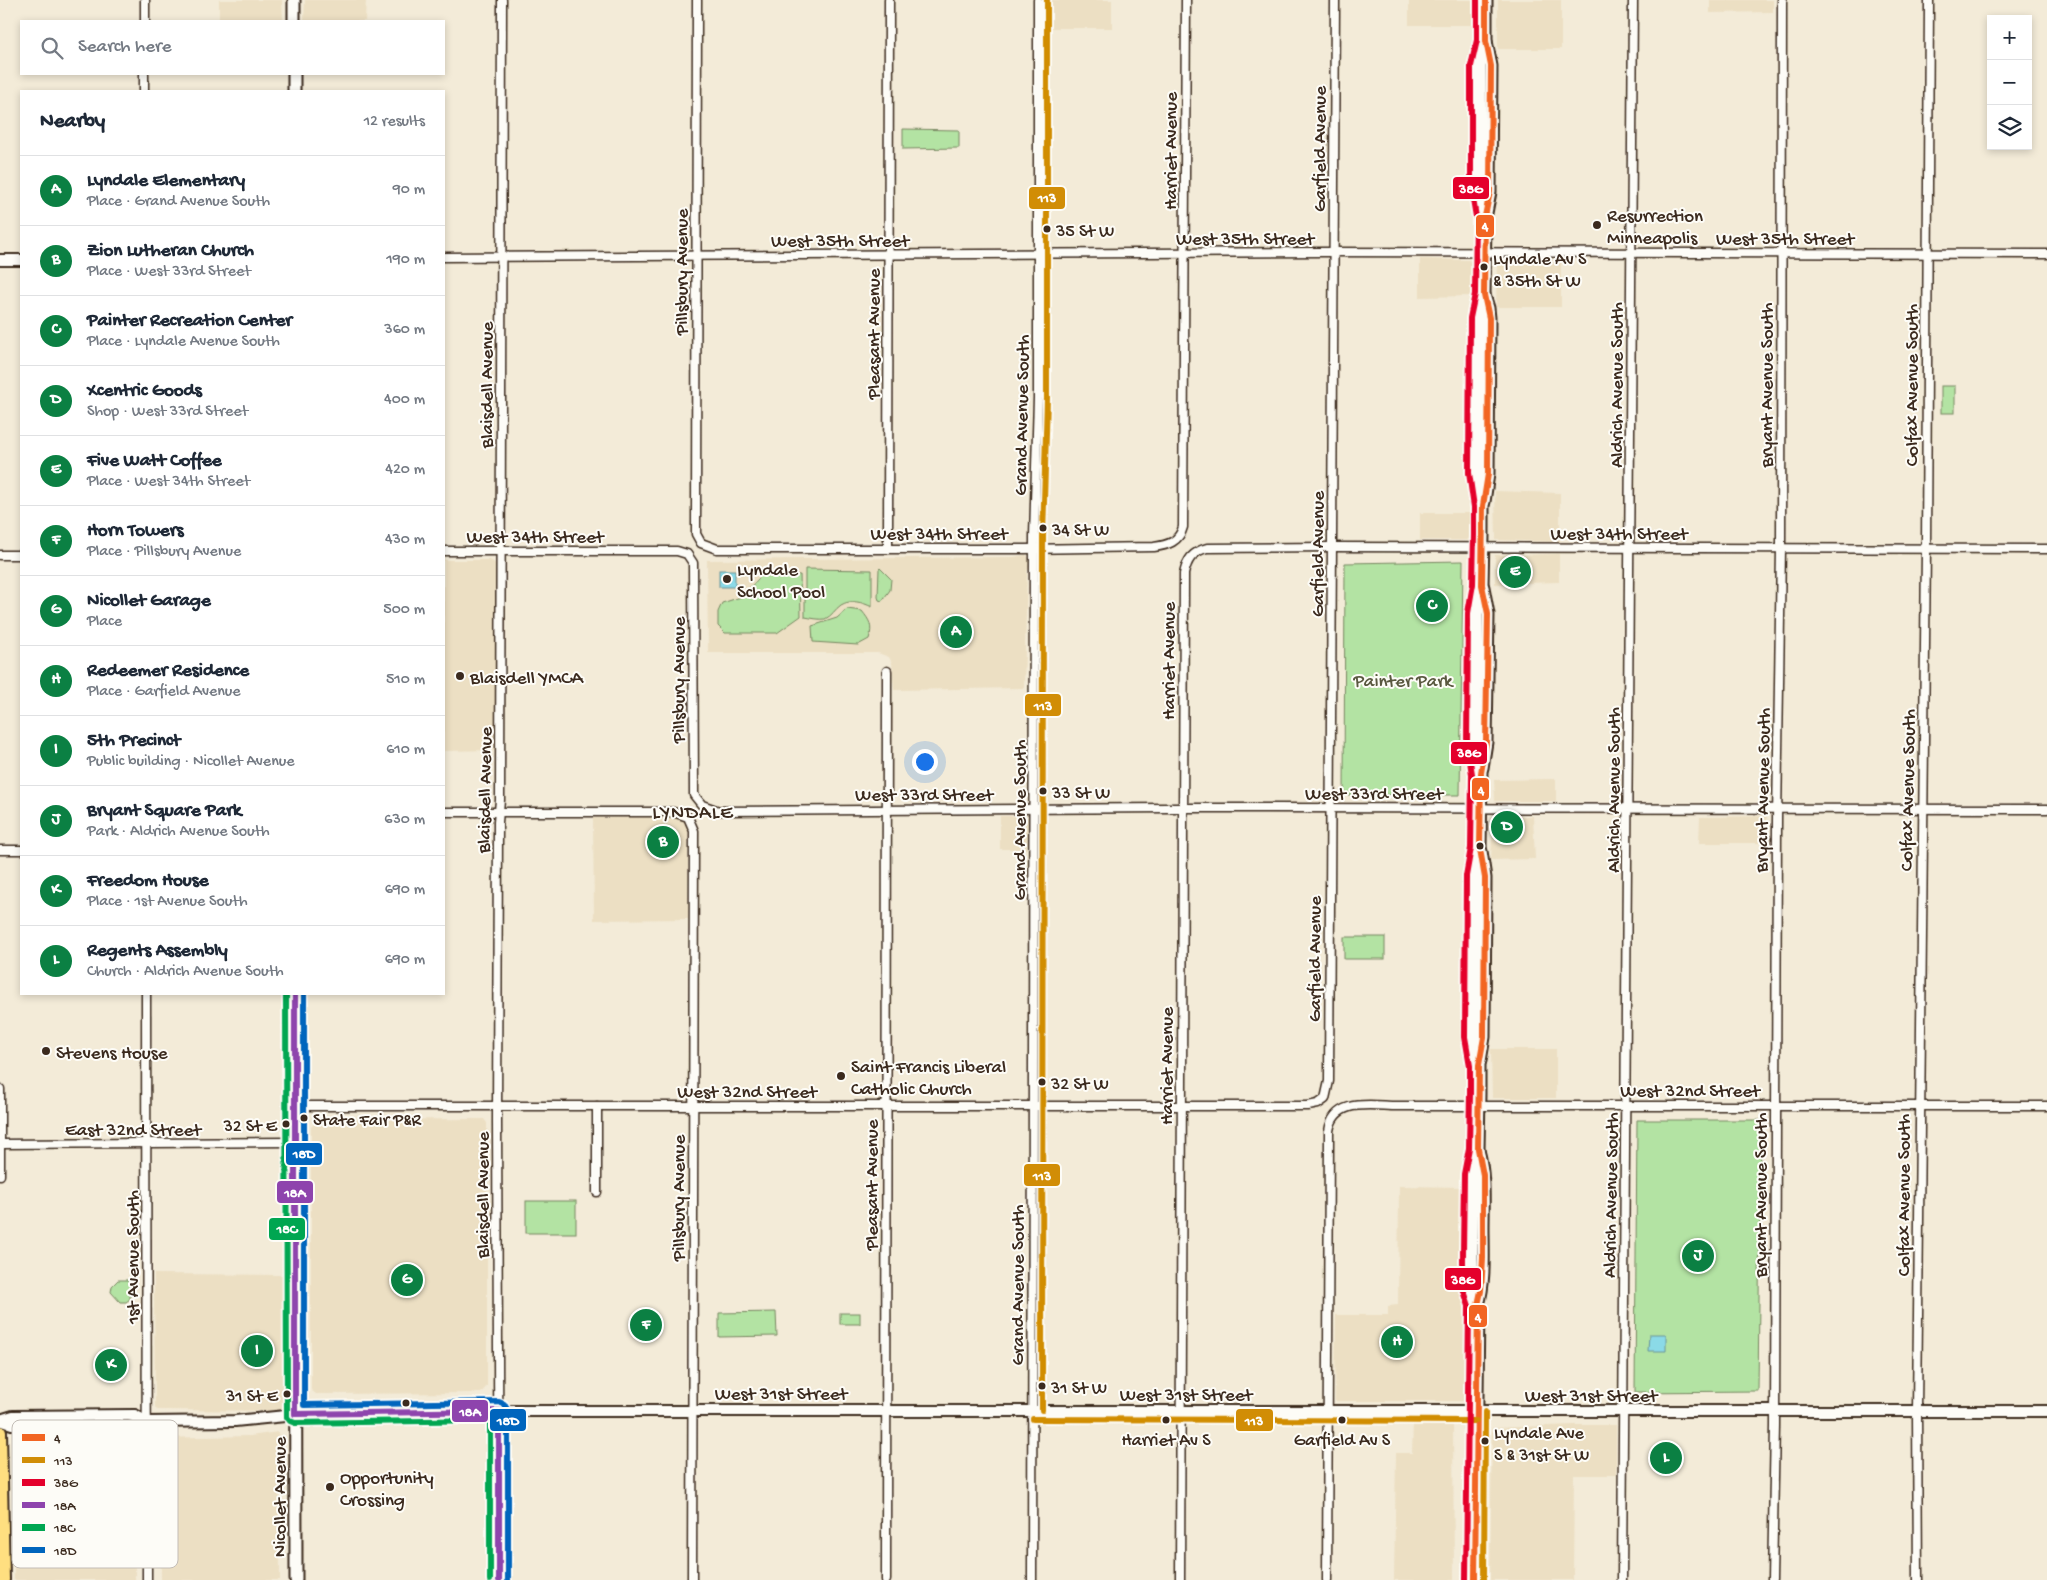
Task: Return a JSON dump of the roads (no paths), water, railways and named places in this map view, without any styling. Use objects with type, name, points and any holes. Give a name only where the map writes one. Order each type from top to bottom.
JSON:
[{"type":"main road","points":[[294,0],[294,20]]},
{"type":"main road","points":[[1475,1580],[1478,1305],[1472,1287],[1472,1252],[1473,1174],[1478,1150],[1479,1065],[1474,1037],[1475,876],[1480,849],[1481,773],[1476,743],[1477,613],[1482,585],[1483,547],[1483,506],[1478,473],[1479,328],[1480,310],[1484,295],[1485,216],[1490,192],[1491,76],[1490,56],[1486,40],[1486,0]]},
{"type":"main road","points":[[294,75],[294,90]]},
{"type":"main road","name":"Nicollet Avenue","points":[[295,995],[296,1580]]},
{"type":"main road","points":[[0,1432],[3,1580]]},
{"type":"street","points":[[145,0],[145,20]]},
{"type":"street","name":"Blaisdell Avenue","points":[[499,1580],[497,1106],[502,0]]},
{"type":"street","name":"Pillsbury Avenue","points":[[696,0],[696,534],[701,543]]},
{"type":"street","name":"Pleasant Avenue","points":[[888,548],[889,0]]},
{"type":"street","name":"Grand Avenue South","points":[[1032,1580],[1034,549],[1039,254],[1038,0]]},
{"type":"street","name":"Harriet Avenue","points":[[1176,540],[1181,534],[1183,527],[1186,0]]},
{"type":"street","name":"Garfield Avenue","points":[[1318,1104],[1325,1098],[1329,1081],[1335,0]]},
{"type":"street","name":"Aldrich Avenue South","points":[[1622,1580],[1631,548],[1633,0]]},
{"type":"street","name":"Bryant Avenue South","points":[[1772,1580],[1777,808],[1781,548],[1782,0]]},
{"type":"street","name":"Colfax Avenue South","points":[[1918,1580],[1917,1411],[1926,549],[1928,0]]},
{"type":"street","points":[[144,75],[144,90]]},
{"type":"street","name":"West 35th Street","points":[[445,257],[1333,252],[2047,254]]},
{"type":"street","points":[[0,260],[20,260]]},
{"type":"street","name":"West 34th Street","points":[[701,543],[717,549],[1034,549],[1154,547],[1166,545],[1176,540]]},
{"type":"street","name":"West 34th Street","points":[[1193,554],[1207,548],[1332,547],[2047,549]]},
{"type":"street","name":"West 34th Street","points":[[445,551],[677,551],[687,554]]},
{"type":"street","name":"Pillsbury Avenue","points":[[687,554],[693,563],[694,795],[702,805]]},
{"type":"street","name":"Harriet Avenue","points":[[1180,1580],[1184,574],[1186,563],[1193,554]]},
{"type":"street","points":[[0,555],[20,555]]},
{"type":"street","name":"Pleasant Avenue","points":[[886,1580],[887,671]]},
{"type":"street","name":"West 33rd Street","points":[[702,805],[719,811],[1182,808],[2047,809]]},
{"type":"street","points":[[445,812],[499,812]]},
{"type":"street","name":"Pillsbury Avenue","points":[[499,812],[673,812],[688,817],[694,832],[692,1580]]},
{"type":"street","points":[[0,850],[20,850]]},
{"type":"street","name":"1st Avenue South","points":[[146,995],[147,1420]]},
{"type":"street","points":[[0,1089],[0,1175]]},
{"type":"street","name":"West 32nd Street","points":[[296,1106],[1308,1106],[1318,1104]]},
{"type":"street","points":[[597,1192],[598,1106]]},
{"type":"street","name":"West 32nd Street","points":[[1327,1411],[1329,1131],[1330,1122],[1336,1113],[1344,1108],[1354,1106],[2047,1106]]},
{"type":"street","name":"East 32nd Street","points":[[1,1144],[295,1142]]},
{"type":"street","name":"West 31st Street","points":[[178,1422],[235,1421],[295,1414],[499,1411],[2047,1411]]},
{"type":"street","points":[[1327,1411],[1327,1580]]},
{"type":"street","name":"West 31st Street","points":[[0,1420],[13,1416],[135,1415],[144,1420]]},
{"type":"water","name":"Lyndale School Pool","points":[[719,570],[735,570],[735,587],[719,587]]},
{"type":"water","points":[[1649,1334],[1666,1334],[1666,1351],[1648,1351]]},
{"type":"place","name":"Resurrection Minneapolis","points":[[1597,225]]},
{"type":"place","name":"35 St W","points":[[1047,229]]},
{"type":"place","name":"Lyndale Av S & 35th St W","points":[[1484,267]]},
{"type":"place","name":"34 St W","points":[[1043,528]]},
{"type":"place","name":"Five Watt Coffee","points":[[1515,572]]},
{"type":"place","name":"Lyndale School Pool","points":[[727,579]]},
{"type":"place","name":"Painter Recreation Center","points":[[1432,606]]},
{"type":"place","name":"Lyndale Elementary","points":[[956,632]]},
{"type":"place","name":"Blaisdell YMCA","points":[[460,676]]},
{"type":"place","name":"33 St W","points":[[1043,791]]},
{"type":"place","name":"Xcentric Goods","points":[[1507,827]]},
{"type":"place","name":"Zion Lutheran Church","points":[[663,842]]},
{"type":"place","name":"Stevens House","points":[[46,1051]]},
{"type":"place","name":"Saint Francis Liberal Catholic Church","points":[[841,1076]]},
{"type":"place","name":"32 St W","points":[[1042,1082]]},
{"type":"place","name":"State Fair P&R","points":[[304,1118]]},
{"type":"place","name":"32 St E","points":[[286,1124]]},
{"type":"place","name":"Bryant Square Park","points":[[1698,1256]]},
{"type":"place","name":"Nicollet Garage","points":[[407,1280]]},
{"type":"place","name":"Horn Towers","points":[[646,1325]]},
{"type":"place","name":"Redeemer Residence","points":[[1397,1342]]},
{"type":"place","name":"5th Precinct","points":[[257,1351]]},
{"type":"place","name":"Freedom House","points":[[111,1365]]},
{"type":"place","name":"31 St W","points":[[1042,1386]]},
{"type":"place","name":"31 St E","points":[[287,1394]]},
{"type":"place","name":"Harriet Av S","points":[[1166,1420]]},
{"type":"place","name":"Garfield Av S","points":[[1342,1420]]},
{"type":"place","name":"Lyndale Ave S & 31st St W","points":[[1485,1441]]},
{"type":"place","name":"Regents Assembly","points":[[1666,1458]]},
{"type":"place","name":"Opportunity Crossing","points":[[330,1487]]},
{"type":"district","name":"LYNDALE","points":[[693,811]]},
{"type":"park label","name":"Painter Park","points":[[1403,679]]}]
